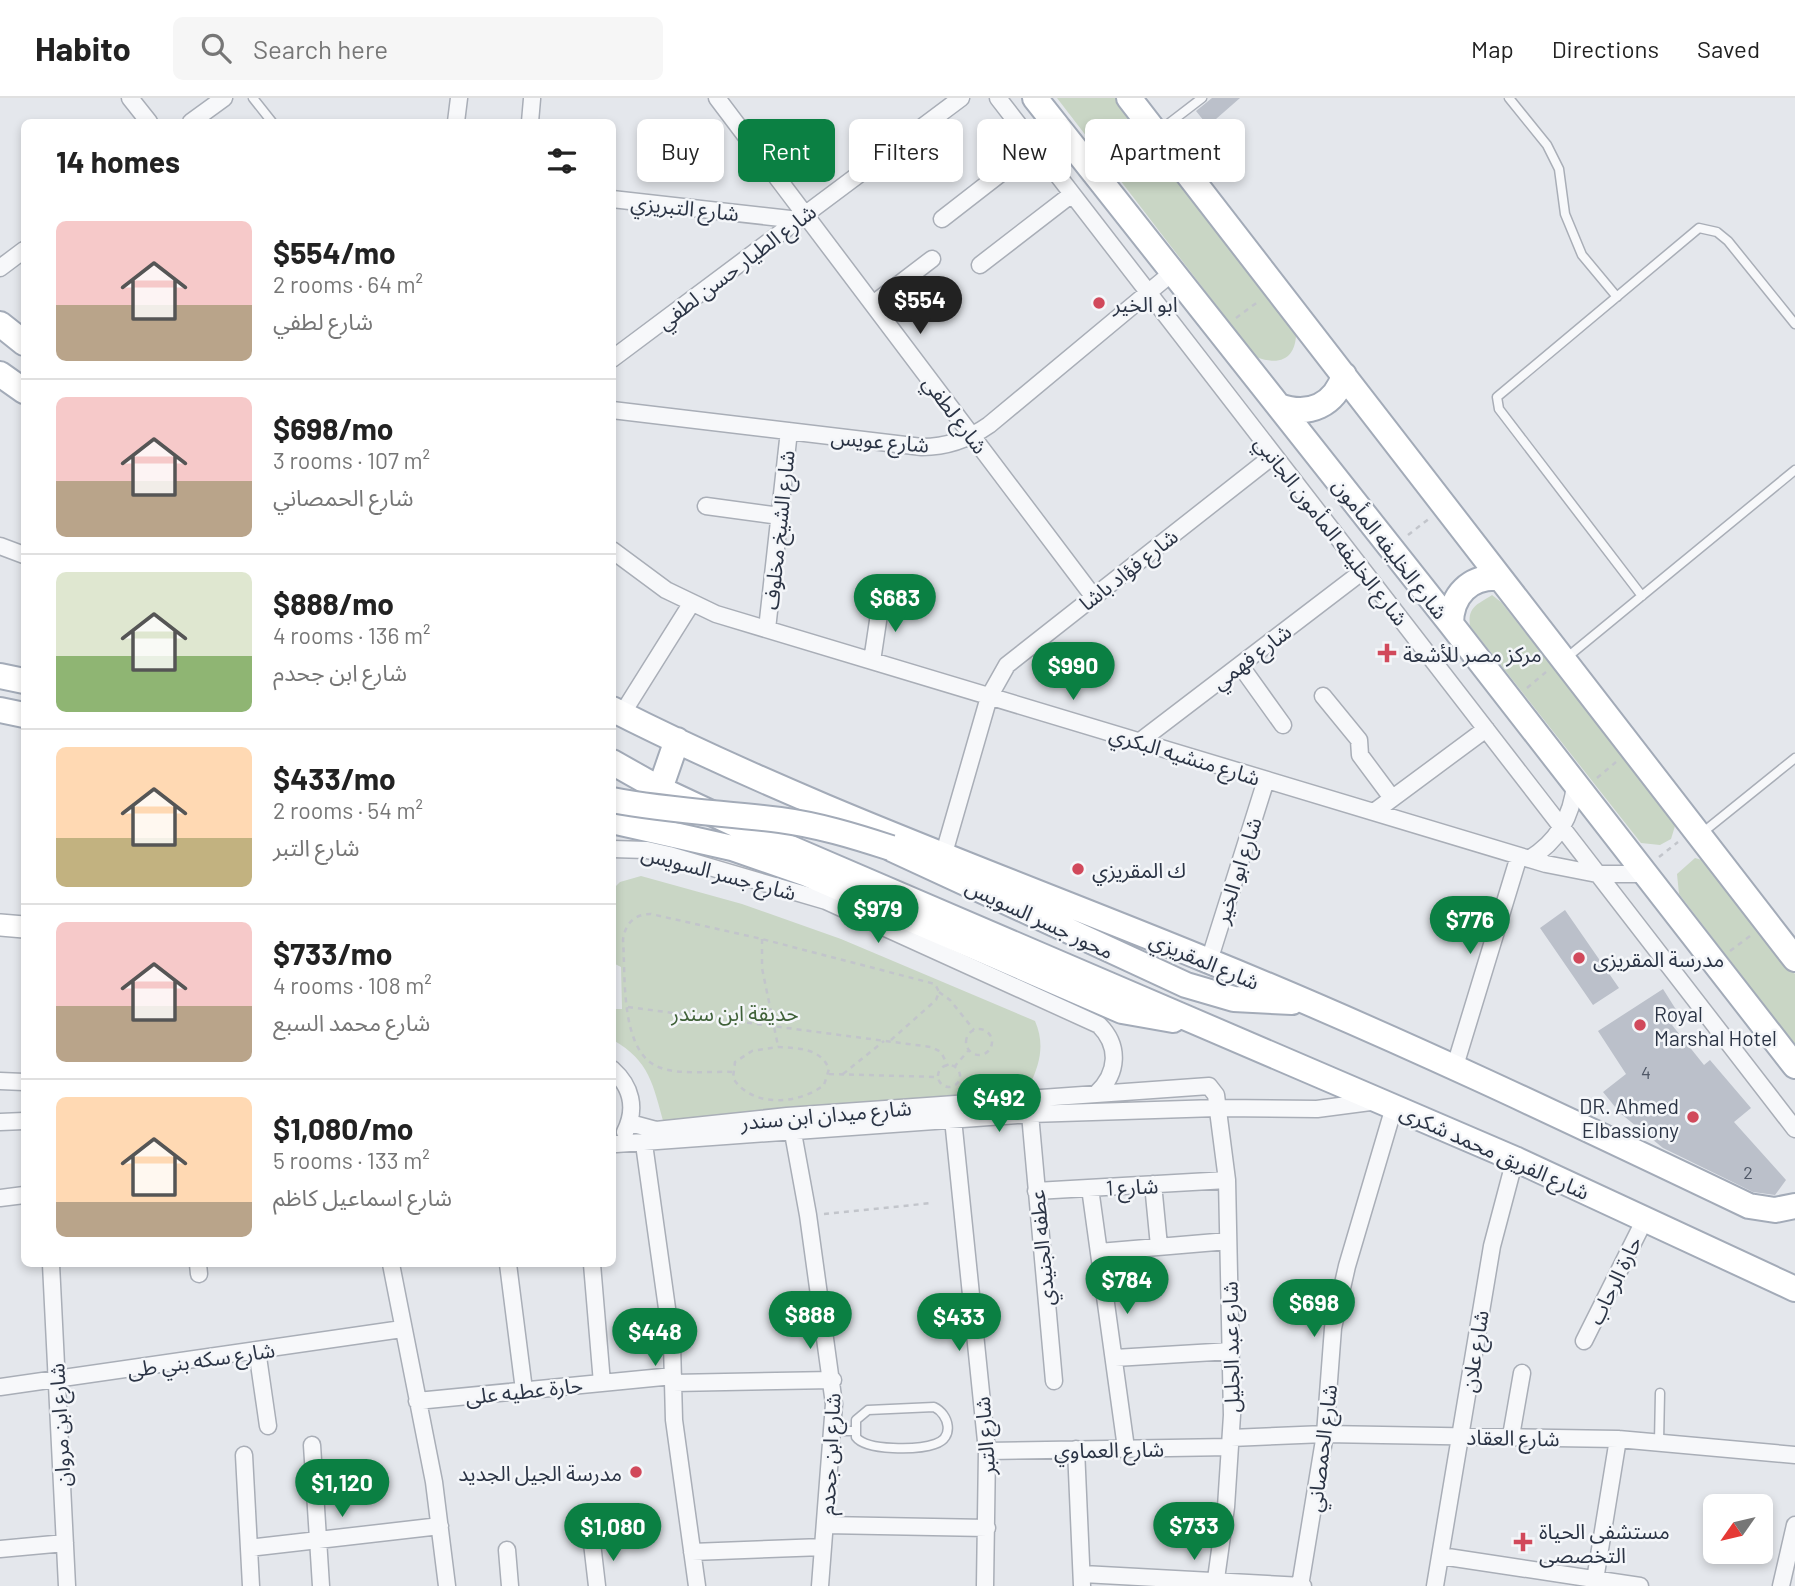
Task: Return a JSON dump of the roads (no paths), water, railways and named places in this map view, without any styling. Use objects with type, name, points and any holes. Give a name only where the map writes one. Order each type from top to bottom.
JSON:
[{"type":"main road","name":"شارع الخليفه المأمون","points":[[1035,98],[1451,624],[1795,1066]]},
{"type":"main road","points":[[1129,98],[1146,119]]},
{"type":"main road","points":[[1196,182],[1795,959]]},
{"type":"main road","points":[[0,324],[21,341]]},
{"type":"main road","points":[[0,373],[21,389]]},
{"type":"main road","points":[[1279,406],[1299,411],[1319,407],[1335,394],[1344,375]]},
{"type":"main road","points":[[1451,624],[1453,605],[1463,589],[1480,579],[1499,578]]},
{"type":"main road","points":[[0,667],[21,671]]},
{"type":"main road","points":[[0,676],[21,680]]},
{"type":"main road","points":[[0,694],[21,698]]},
{"type":"main road","points":[[0,710],[21,714]]},
{"type":"main road","name":"شارع المقريزي","points":[[617,711],[809,799],[1209,961],[1455,1066],[1749,1206],[1775,1210],[1795,1206]]},
{"type":"main road","points":[[660,789],[677,740]]},
{"type":"main road","points":[[616,764],[660,789],[752,832],[1191,1020]]},
{"type":"main road","name":"محور جسر السويس","points":[[616,801],[678,811],[782,821],[851,835],[891,848],[1186,985],[1234,999],[1304,1001]]},
{"type":"main road","points":[[616,822],[732,848],[847,891],[1122,1011],[1162,1020],[1191,1020]]},
{"type":"main road","name":"شارع الفريق محمد شكرى","points":[[1191,1020],[1515,1159],[1795,1289]]},
{"type":"street","points":[[130,98],[147,119]]},
{"type":"street","points":[[195,119],[224,98]]},
{"type":"street","points":[[456,119],[459,98]]},
{"type":"street","name":"شارع لطفي","points":[[717,98],[802,217],[873,304],[1093,596]]},
{"type":"street","name":"شارع الطيار حسن لطفي","points":[[616,356],[961,98]]},
{"type":"street","name":"شارع الخليفه المأمون الجانبي","points":[[998,98],[1015,119]]},
{"type":"street","points":[[530,119],[532,99]]},
{"type":"street","points":[[942,219],[990,182]]},
{"type":"street","name":"شارع الخليفه المأمون الجانبي","points":[[1063,182],[1795,1129]]},
{"type":"street","points":[[980,265],[1072,194]]},
{"type":"street","name":"شارع التبريزي","points":[[616,199],[802,217]]},
{"type":"street","points":[[0,268],[21,252]]},
{"type":"street","points":[[873,304],[932,259]]},
{"type":"street","name":"شارع عويس","points":[[616,410],[922,447],[943,446],[972,436],[1173,272]]},
{"type":"street","name":"شارع الشيخ مخلوف","points":[[767,629],[789,431]]},
{"type":"street","name":"شارع فؤاد باشا","points":[[944,853],[989,696],[1000,675],[1016,657],[1274,455]]},
{"type":"street","points":[[706,506],[780,516]]},
{"type":"street","points":[[0,546],[21,554]]},
{"type":"street","name":"شارع منشيه البكري","points":[[616,553],[658,585],[691,604],[767,629],[1524,857],[1597,874],[1643,872]]},
{"type":"street","name":"شارع فهمي","points":[[1139,741],[1363,570]]},
{"type":"street","points":[[872,661],[881,601]]},
{"type":"street","points":[[617,711],[691,604]]},
{"type":"street","points":[[1240,665],[1283,725]]},
{"type":"street","points":[[1323,696],[1359,740],[1360,755],[1392,798]]},
{"type":"street","points":[[1374,812],[1486,729]]},
{"type":"street","points":[[616,780],[660,789]]},
{"type":"street","name":"شارع ابو الخير","points":[[1209,961],[1266,780]]},
{"type":"street","points":[[1455,1066],[1524,857],[1548,845],[1562,828],[1578,787]]},
{"type":"street","name":"شارع جسر السويس","points":[[616,849],[631,848],[669,855],[826,901],[1099,1025],[1113,1046],[1114,1062],[1109,1079],[1097,1093]]},
{"type":"street","points":[[0,925],[21,927]]},
{"type":"street","points":[[616,1074],[628,1087],[632,1099],[630,1123],[616,1142]]},
{"type":"street","points":[[0,1081],[21,1082]]},
{"type":"street","name":"شارع ميدان ابن سندر","points":[[616,1145],[644,1144],[792,1124],[1204,1084],[1216,1095],[1217,1108]]},
{"type":"street","name":"شارع ميدان ابن سندر","points":[[630,1123],[656,1130],[1030,1114],[1217,1108],[1335,1108],[1387,1103]]},
{"type":"street","name":"شارع الحمصاني","points":[[1301,1586],[1325,1434],[1333,1328],[1387,1103]]},
{"type":"street","name":"شارع عبد الجليل","points":[[1216,1584],[1231,1442],[1227,1180],[1217,1108]]},
{"type":"street","name":"عطفه الجنيدي","points":[[1030,1114],[1054,1381]]},
{"type":"street","name":"شارع التبر","points":[[953,1119],[987,1451],[985,1586]]},
{"type":"street","points":[[0,1122],[21,1121]]},
{"type":"street","name":"شارع ابن جحدم","points":[[792,1124],[833,1380],[833,1432],[820,1586]]},
{"type":"street","points":[[644,1144],[673,1344],[674,1420],[697,1586]]},
{"type":"street","name":"شارع علان","points":[[1435,1586],[1492,1246],[1515,1159]]},
{"type":"street","name":"شارع 1","points":[[1036,1191],[1227,1180]]},
{"type":"street","points":[[1153,1184],[1159,1247]]},
{"type":"street","points":[[1090,1188],[1126,1448]]},
{"type":"street","points":[[0,1198],[21,1195]]},
{"type":"street","name":"حارة الرحاب","points":[[1584,1341],[1645,1219]]},
{"type":"street","points":[[1099,1252],[1228,1241]]},
{"type":"street","name":"شارع ابن مروان","points":[[51,1267],[67,1586]]},
{"type":"street","points":[[392,1267],[440,1526],[447,1586]]},
{"type":"street","points":[[508,1267],[524,1390]]},
{"type":"street","points":[[592,1267],[602,1382]]},
{"type":"street","name":"شارع سكه بني طى","points":[[0,1387],[402,1329]]},
{"type":"street","points":[[257,1350],[268,1426]]},
{"type":"street","points":[[1115,1358],[1231,1351]]},
{"type":"street","points":[[1511,1436],[1522,1373]]},
{"type":"street","name":"حارة عطيه على","points":[[417,1401],[602,1382],[833,1380]]},
{"type":"street","name":"شارع العقاد","points":[[1231,1442],[1325,1434],[1511,1436],[1618,1439],[1795,1455]]},
{"type":"street","points":[[1594,1583],[1618,1439]]},
{"type":"street","name":"شارع العماوي","points":[[987,1451],[1126,1448],[1231,1442]]},
{"type":"street","points":[[312,1445],[321,1586]]},
{"type":"street","points":[[1076,1449],[1082,1580],[1301,1586]]},
{"type":"street","points":[[244,1455],[251,1586]]},
{"type":"street","points":[[825,1525],[987,1528]]},
{"type":"street","points":[[249,1548],[440,1526]]},
{"type":"street","points":[[1781,1586],[1794,1531]]},
{"type":"street","points":[[0,1549],[65,1543]]},
{"type":"street","points":[[592,1543],[597,1586]]},
{"type":"street","points":[[692,1552],[823,1547]]},
{"type":"street","points":[[507,1550],[510,1586]]},
{"type":"street","points":[[1441,1556],[1594,1583],[1640,1586]]},
{"type":"lane","points":[[253,98],[270,119]]},
{"type":"lane","points":[[1168,119],[1202,98]]},
{"type":"lane","points":[[1509,98],[1547,145],[1559,169],[1565,214],[1582,255],[1617,297]]},
{"type":"lane","points":[[1642,596],[1497,403],[1501,392],[1617,297],[1681,240],[1699,229],[1707,228],[1728,241],[1795,324]]},
{"type":"lane","points":[[1563,660],[1795,470]]},
{"type":"lane","points":[[1698,832],[1795,758]]},
{"type":"lane","points":[[1659,1442],[1660,1392]]},
{"type":"lane","points":[[928,1406],[940,1409],[948,1425],[941,1441],[929,1445],[871,1447],[860,1442],[854,1431],[859,1416],[868,1410],[928,1406]]},
{"type":"lane","points":[[833,1432],[854,1431]]},
{"type":"place","name":"ابو الخير","points":[[1099,303]]},
{"type":"place","name":"مركز مصر للأشعة","points":[[1387,653]]},
{"type":"place","name":"ك المقريزي","points":[[1078,869]]},
{"type":"place","name":"مدرسة المقريزى","points":[[1579,958]]},
{"type":"place","name":"Royal Marshal Hotel","points":[[1640,1025]]},
{"type":"place","name":"DR. Ahmed Elbassiony","points":[[1693,1117]]},
{"type":"place","name":"مدرسة الجيل الجديد","points":[[636,1472]]},
{"type":"place","name":"مستشفى الحياة التخصصى","points":[[1523,1542]]},
{"type":"park label","name":"حديقة ابن سندر","points":[[735,1012]]}]
